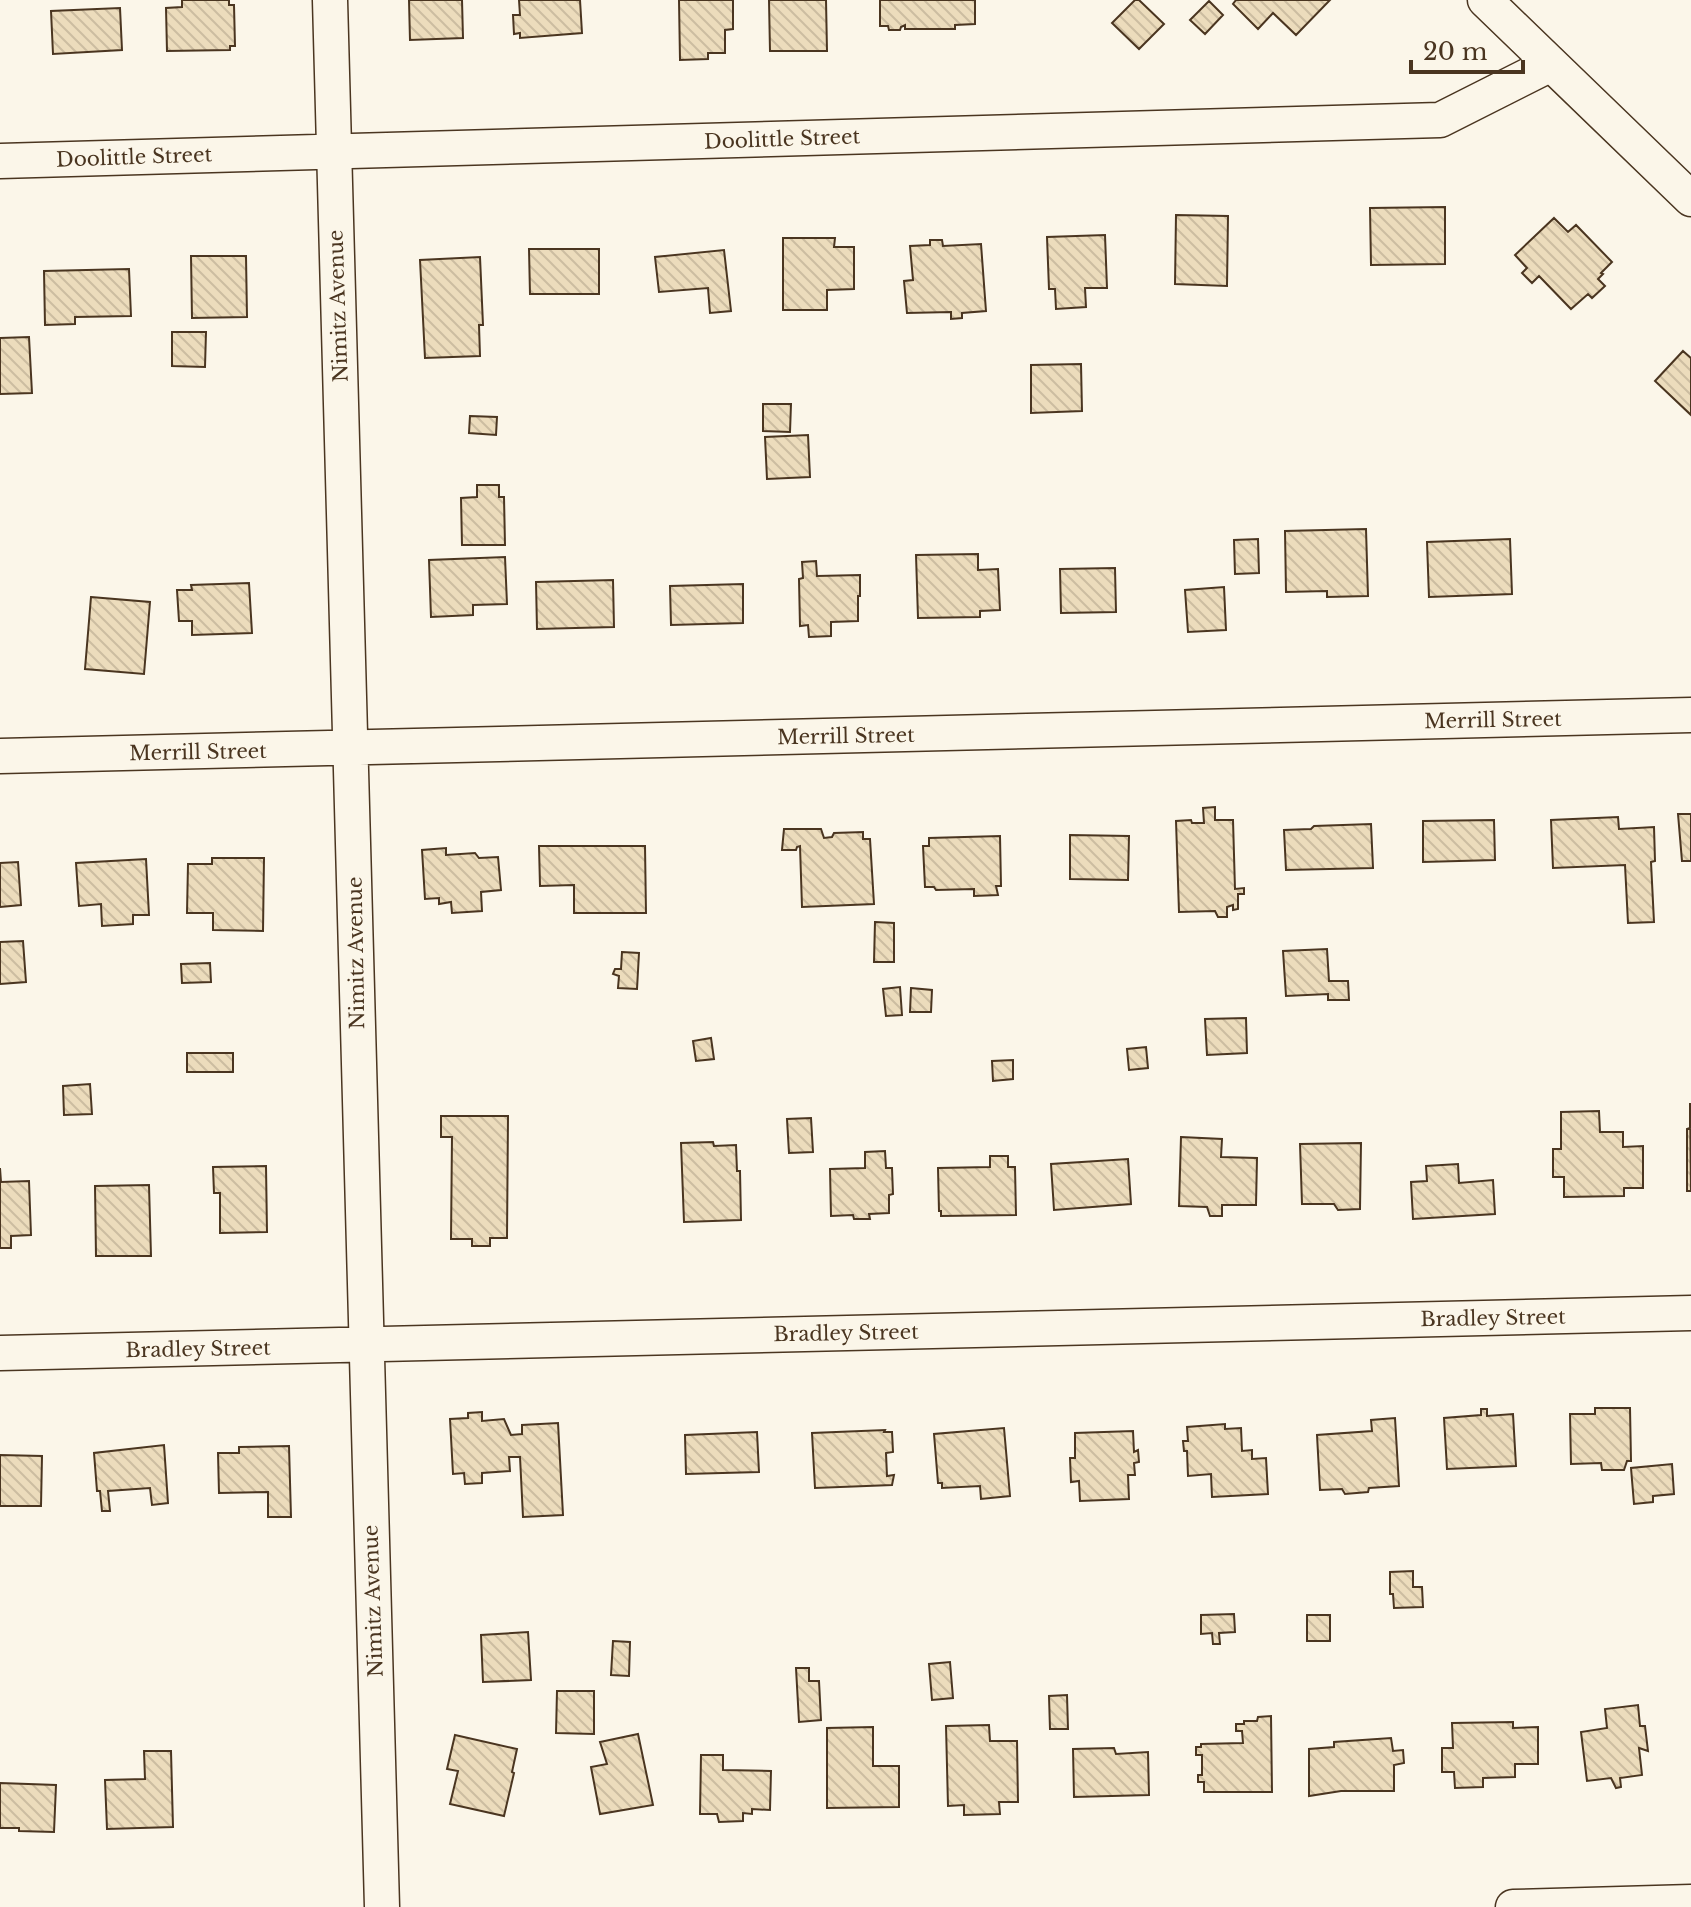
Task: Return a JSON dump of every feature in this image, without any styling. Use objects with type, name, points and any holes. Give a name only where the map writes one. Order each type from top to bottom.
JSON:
[{"type":"street","name":"Nimitz Avenue","points":[[330,0],[382,1907]]},
{"type":"street","points":[[1485,0],[1691,199]]},
{"type":"street","name":"Doolittle Street","points":[[0,161],[1440,120],[1551,64]]},
{"type":"street","name":"Merrill Street","points":[[0,756],[1691,715]]},
{"type":"street","name":"Bradley Street","points":[[0,1353],[1691,1313]]},
{"type":"street","points":[[1513,1907],[1691,1902]]},
{"type":"building","points":[[182,0],[229,0],[229,5],[234,5],[235,46],[230,46],[230,50],[167,51],[166,8],[182,7]]},
{"type":"building","points":[[409,0],[462,0],[463,38],[410,40]]},
{"type":"building","points":[[519,0],[580,0],[582,33],[520,38],[520,33],[514,34],[513,15],[520,15]]},
{"type":"building","points":[[679,0],[733,0],[733,29],[725,30],[725,53],[708,53],[708,59],[680,60]]},
{"type":"building","points":[[769,0],[826,0],[827,51],[770,51]]},
{"type":"building","points":[[880,0],[975,0],[975,24],[955,25],[955,29],[905,29],[905,25],[900,30],[889,30],[888,26],[880,26]]},
{"type":"building","points":[[1135,0],[1139,0],[1164,24],[1139,49],[1112,23]]},
{"type":"building","points":[[1236,0],[1330,0],[1296,35],[1273,13],[1258,29],[1233,4]]},
{"type":"building","points":[[1209,1],[1223,15],[1205,34],[1190,20]]},
{"type":"building","points":[[120,8],[122,50],[53,54],[51,11]]},
{"type":"building","points":[[1445,207],[1445,264],[1371,265],[1370,208]]},
{"type":"building","points":[[1176,215],[1228,216],[1227,286],[1175,284]]},
{"type":"building","points":[[1554,218],[1568,232],[1576,225],[1612,262],[1598,279],[1605,286],[1592,298],[1588,294],[1571,309],[1539,276],[1532,283],[1522,273],[1527,268],[1515,255]]},
{"type":"building","points":[[1105,235],[1107,288],[1085,288],[1086,307],[1056,309],[1055,289],[1049,289],[1047,237]]},
{"type":"building","points":[[783,238],[835,238],[834,247],[854,247],[854,289],[827,290],[827,310],[783,310]]},
{"type":"building","points":[[930,240],[942,240],[943,246],[981,244],[986,311],[962,313],[962,318],[951,319],[951,312],[907,313],[904,281],[913,280],[910,246],[930,245]]},
{"type":"building","points":[[529,249],[599,249],[599,294],[530,294]]},
{"type":"building","points":[[724,250],[731,311],[710,313],[708,288],[659,292],[655,257]]},
{"type":"building","points":[[191,256],[246,256],[247,317],[192,318]]},
{"type":"building","points":[[480,257],[483,325],[479,325],[480,356],[425,358],[420,260]]},
{"type":"building","points":[[129,269],[131,316],[75,317],[75,324],[45,325],[44,271]]},
{"type":"building","points":[[172,332],[206,332],[205,367],[172,366]]},
{"type":"building","points":[[29,337],[32,393],[0,394],[0,338]]},
{"type":"building","points":[[1683,351],[1691,358],[1691,415],[1655,381]]},
{"type":"building","points":[[1081,364],[1082,411],[1031,413],[1031,365]]},
{"type":"building","points":[[763,404],[791,404],[790,432],[763,431]]},
{"type":"building","points":[[470,416],[497,417],[496,435],[469,433]]},
{"type":"building","points":[[808,435],[810,477],[767,479],[765,437]]},
{"type":"building","points":[[477,485],[499,485],[499,497],[504,497],[505,545],[462,545],[461,498],[477,497]]},
{"type":"building","points":[[1366,529],[1368,596],[1327,597],[1327,591],[1286,592],[1285,531]]},
{"type":"building","points":[[1258,539],[1259,573],[1235,574],[1234,540]]},
{"type":"building","points":[[1510,539],[1512,594],[1429,597],[1427,542]]},
{"type":"building","points":[[978,554],[978,570],[998,569],[1000,610],[980,611],[980,617],[918,618],[916,555]]},
{"type":"building","points":[[505,557],[507,604],[473,605],[473,615],[431,617],[429,560]]},
{"type":"building","points":[[816,561],[817,576],[860,575],[858,621],[831,622],[831,636],[809,637],[808,625],[800,626],[799,579],[803,578],[802,562]]},
{"type":"building","points":[[1115,568],[1116,612],[1061,613],[1060,569]]},
{"type":"building","points":[[613,580],[614,627],[537,629],[536,582]]},
{"type":"building","points":[[249,583],[252,633],[192,635],[192,621],[179,621],[177,590],[192,590],[191,585]]},
{"type":"building","points":[[743,584],[743,623],[671,625],[670,586]]},
{"type":"building","points":[[1224,587],[1226,630],[1188,632],[1185,590]]},
{"type":"building","points":[[91,597],[150,602],[144,674],[85,669]]},
{"type":"building","points":[[1215,807],[1215,820],[1233,820],[1235,889],[1244,888],[1244,894],[1238,894],[1238,909],[1233,910],[1233,905],[1227,907],[1227,917],[1218,917],[1215,911],[1179,912],[1176,821],[1204,823],[1203,808]]},
{"type":"building","points":[[1678,814],[1691,814],[1691,861],[1682,861]]},
{"type":"building","points":[[1618,817],[1619,829],[1654,827],[1655,861],[1651,862],[1654,922],[1628,923],[1625,865],[1553,868],[1551,820]]},
{"type":"building","points":[[1494,820],[1495,860],[1423,862],[1423,821]]},
{"type":"building","points":[[1371,824],[1373,868],[1286,870],[1284,830]]},
{"type":"building","points":[[784,829],[821,829],[824,838],[832,837],[834,833],[863,832],[863,839],[870,839],[874,904],[802,907],[800,846],[796,850],[782,850]]},
{"type":"building","points":[[1070,835],[1129,836],[1128,880],[1070,879]]},
{"type":"building","points":[[1000,836],[1001,886],[996,886],[998,895],[974,896],[974,889],[936,890],[925,887],[923,846],[929,846],[929,838]]},
{"type":"building","points":[[539,846],[645,846],[646,913],[574,913],[574,885],[540,886]]},
{"type":"building","points":[[446,848],[446,855],[475,853],[479,858],[498,857],[501,890],[481,892],[482,911],[452,913],[451,902],[439,904],[439,898],[425,899],[422,850]]},
{"type":"building","points":[[212,858],[264,858],[263,931],[213,930],[213,913],[187,913],[188,864],[212,864]]},
{"type":"building","points":[[146,859],[149,915],[133,915],[133,924],[102,926],[101,904],[79,906],[76,863]]},
{"type":"building","points":[[18,862],[21,905],[0,907],[0,863]]},
{"type":"building","points":[[875,922],[894,923],[894,962],[874,962]]},
{"type":"building","points":[[23,941],[26,982],[0,984],[0,942]]},
{"type":"building","points":[[1327,949],[1329,981],[1348,981],[1349,1000],[1328,1000],[1328,994],[1286,996],[1283,951]]},
{"type":"building","points":[[622,952],[639,953],[637,989],[618,988],[619,976],[613,974],[615,969],[621,969]]},
{"type":"building","points":[[210,963],[211,982],[182,983],[181,964]]},
{"type":"building","points":[[900,987],[902,1015],[886,1016],[883,989]]},
{"type":"building","points":[[911,988],[932,990],[931,1012],[910,1012]]},
{"type":"building","points":[[1246,1018],[1247,1053],[1207,1055],[1205,1019]]},
{"type":"building","points":[[711,1038],[714,1059],[696,1061],[693,1041]]},
{"type":"building","points":[[1146,1047],[1148,1068],[1129,1070],[1127,1049]]},
{"type":"building","points":[[187,1053],[233,1053],[233,1072],[187,1072]]},
{"type":"building","points":[[1013,1060],[1013,1079],[993,1081],[992,1061]]},
{"type":"building","points":[[90,1084],[92,1114],[64,1115],[63,1086]]},
{"type":"building","points":[[1690,1103],[1691,1191],[1687,1191],[1687,1129],[1690,1128]]},
{"type":"building","points":[[1599,1111],[1600,1132],[1623,1132],[1623,1147],[1643,1146],[1643,1188],[1624,1188],[1624,1196],[1564,1197],[1564,1177],[1553,1177],[1553,1149],[1561,1149],[1561,1112]]},
{"type":"building","points":[[441,1116],[508,1116],[507,1238],[490,1238],[490,1246],[472,1246],[472,1239],[451,1239],[452,1137],[441,1137]]},
{"type":"building","points":[[811,1118],[813,1152],[789,1153],[787,1119]]},
{"type":"building","points":[[1181,1137],[1222,1139],[1221,1157],[1257,1158],[1256,1205],[1222,1205],[1222,1216],[1210,1216],[1207,1207],[1179,1206]]},
{"type":"building","points":[[713,1142],[714,1146],[736,1145],[741,1220],[684,1222],[681,1143]]},
{"type":"building","points":[[1361,1143],[1360,1209],[1338,1210],[1334,1204],[1302,1204],[1300,1144]]},
{"type":"building","points":[[885,1151],[886,1168],[892,1168],[893,1194],[889,1195],[889,1213],[869,1214],[870,1219],[854,1219],[853,1215],[831,1216],[830,1169],[865,1168],[865,1152]]},
{"type":"building","points":[[990,1156],[1008,1156],[1008,1167],[1015,1167],[1016,1215],[941,1216],[938,1168],[990,1167]]},
{"type":"building","points":[[1128,1159],[1131,1204],[1054,1210],[1051,1164]]},
{"type":"building","points":[[1458,1164],[1459,1183],[1493,1180],[1495,1214],[1413,1219],[1411,1182],[1427,1181],[1426,1166]]},
{"type":"building","points":[[266,1166],[267,1232],[220,1233],[220,1193],[214,1193],[213,1167]]},
{"type":"building","points":[[0,1168],[1,1182],[29,1181],[31,1235],[11,1236],[11,1248],[0,1248]]},
{"type":"building","points":[[149,1185],[151,1256],[96,1256],[95,1186]]},
{"type":"building","points":[[1595,1408],[1630,1408],[1631,1461],[1627,1461],[1624,1470],[1602,1470],[1601,1463],[1571,1464],[1570,1414],[1595,1414]]},
{"type":"building","points":[[1481,1409],[1487,1409],[1487,1416],[1513,1414],[1516,1466],[1447,1469],[1444,1418],[1481,1415]]},
{"type":"building","points":[[482,1412],[482,1421],[504,1419],[511,1435],[522,1434],[522,1425],[558,1423],[563,1515],[523,1517],[520,1457],[509,1457],[510,1471],[482,1473],[482,1483],[465,1484],[464,1473],[453,1474],[450,1419],[468,1418],[468,1413]]},
{"type":"building","points":[[1395,1418],[1399,1486],[1369,1488],[1368,1492],[1345,1494],[1342,1489],[1320,1490],[1317,1435],[1372,1431],[1371,1420]]},
{"type":"building","points":[[1225,1424],[1225,1429],[1241,1428],[1242,1451],[1252,1450],[1252,1459],[1266,1458],[1268,1494],[1212,1497],[1211,1474],[1188,1476],[1187,1451],[1184,1451],[1183,1441],[1188,1441],[1187,1427]]},
{"type":"building","points":[[1004,1428],[1010,1496],[981,1499],[980,1486],[942,1488],[942,1483],[938,1483],[934,1434]]},
{"type":"building","points":[[1133,1431],[1134,1452],[1138,1450],[1139,1462],[1134,1463],[1135,1475],[1128,1475],[1129,1499],[1080,1501],[1079,1481],[1071,1482],[1070,1458],[1075,1458],[1075,1433]]},
{"type":"building","points":[[757,1432],[759,1472],[686,1474],[685,1435]]},
{"type":"building","points":[[892,1432],[893,1452],[886,1453],[887,1476],[894,1475],[892,1485],[815,1488],[812,1433]]},
{"type":"building","points":[[164,1445],[168,1503],[152,1505],[150,1488],[108,1491],[110,1511],[102,1511],[94,1453]]},
{"type":"building","points":[[289,1446],[291,1517],[268,1517],[268,1492],[219,1493],[218,1453],[239,1453],[239,1447]]},
{"type":"building","points":[[0,1455],[42,1456],[41,1506],[0,1506]]},
{"type":"building","points":[[1672,1464],[1674,1494],[1653,1496],[1653,1502],[1634,1504],[1631,1468]]},
{"type":"building","points":[[1413,1571],[1413,1587],[1422,1587],[1423,1607],[1394,1608],[1393,1594],[1390,1594],[1390,1572]]},
{"type":"building","points":[[1234,1614],[1235,1632],[1219,1633],[1220,1644],[1213,1644],[1212,1633],[1201,1634],[1201,1615]]},
{"type":"building","points":[[1307,1615],[1330,1615],[1330,1641],[1307,1641]]},
{"type":"building","points":[[528,1632],[531,1680],[483,1682],[481,1635]]},
{"type":"building","points":[[613,1641],[630,1642],[629,1676],[611,1675]]},
{"type":"building","points":[[950,1662],[953,1698],[932,1700],[929,1664]]},
{"type":"building","points":[[796,1668],[809,1668],[809,1681],[819,1681],[821,1720],[799,1722]]},
{"type":"building","points":[[557,1691],[594,1691],[594,1734],[556,1733]]},
{"type":"building","points":[[1067,1695],[1068,1729],[1050,1729],[1049,1696]]},
{"type":"building","points":[[1638,1705],[1640,1726],[1645,1726],[1648,1751],[1639,1748],[1642,1775],[1620,1778],[1621,1787],[1616,1788],[1611,1778],[1587,1781],[1581,1732],[1607,1728],[1605,1709]]},
{"type":"building","points":[[1271,1716],[1272,1792],[1204,1792],[1204,1782],[1198,1782],[1198,1775],[1202,1775],[1202,1755],[1196,1755],[1196,1747],[1201,1747],[1201,1744],[1243,1743],[1242,1731],[1236,1731],[1236,1724]]},
{"type":"building","points":[[1513,1722],[1513,1728],[1538,1727],[1538,1764],[1515,1764],[1515,1777],[1483,1778],[1483,1787],[1455,1788],[1454,1772],[1442,1772],[1442,1748],[1453,1748],[1452,1723]]},
{"type":"building","points":[[989,1725],[990,1741],[1017,1741],[1018,1802],[999,1802],[1000,1814],[964,1815],[964,1805],[948,1806],[946,1726]]},
{"type":"building","points":[[873,1727],[873,1766],[899,1766],[899,1807],[827,1808],[827,1728]]},
{"type":"building","points":[[638,1734],[653,1805],[600,1814],[591,1767],[607,1764],[600,1742]]},
{"type":"building","points":[[455,1735],[517,1749],[504,1816],[450,1804],[458,1771],[447,1769]]},
{"type":"building","points":[[1391,1738],[1393,1751],[1403,1750],[1404,1763],[1394,1765],[1394,1791],[1341,1791],[1309,1796],[1309,1749],[1334,1747],[1334,1742]]},
{"type":"building","points":[[1114,1748],[1116,1754],[1148,1752],[1149,1795],[1074,1797],[1073,1749]]},
{"type":"building","points":[[144,1751],[171,1751],[173,1827],[107,1829],[105,1780],[145,1779]]},
{"type":"building","points":[[701,1755],[723,1755],[723,1770],[771,1771],[770,1810],[752,1809],[752,1814],[743,1813],[743,1821],[719,1822],[717,1814],[700,1814]]},
{"type":"building","points":[[0,1783],[56,1785],[54,1832],[0,1828]]}]
